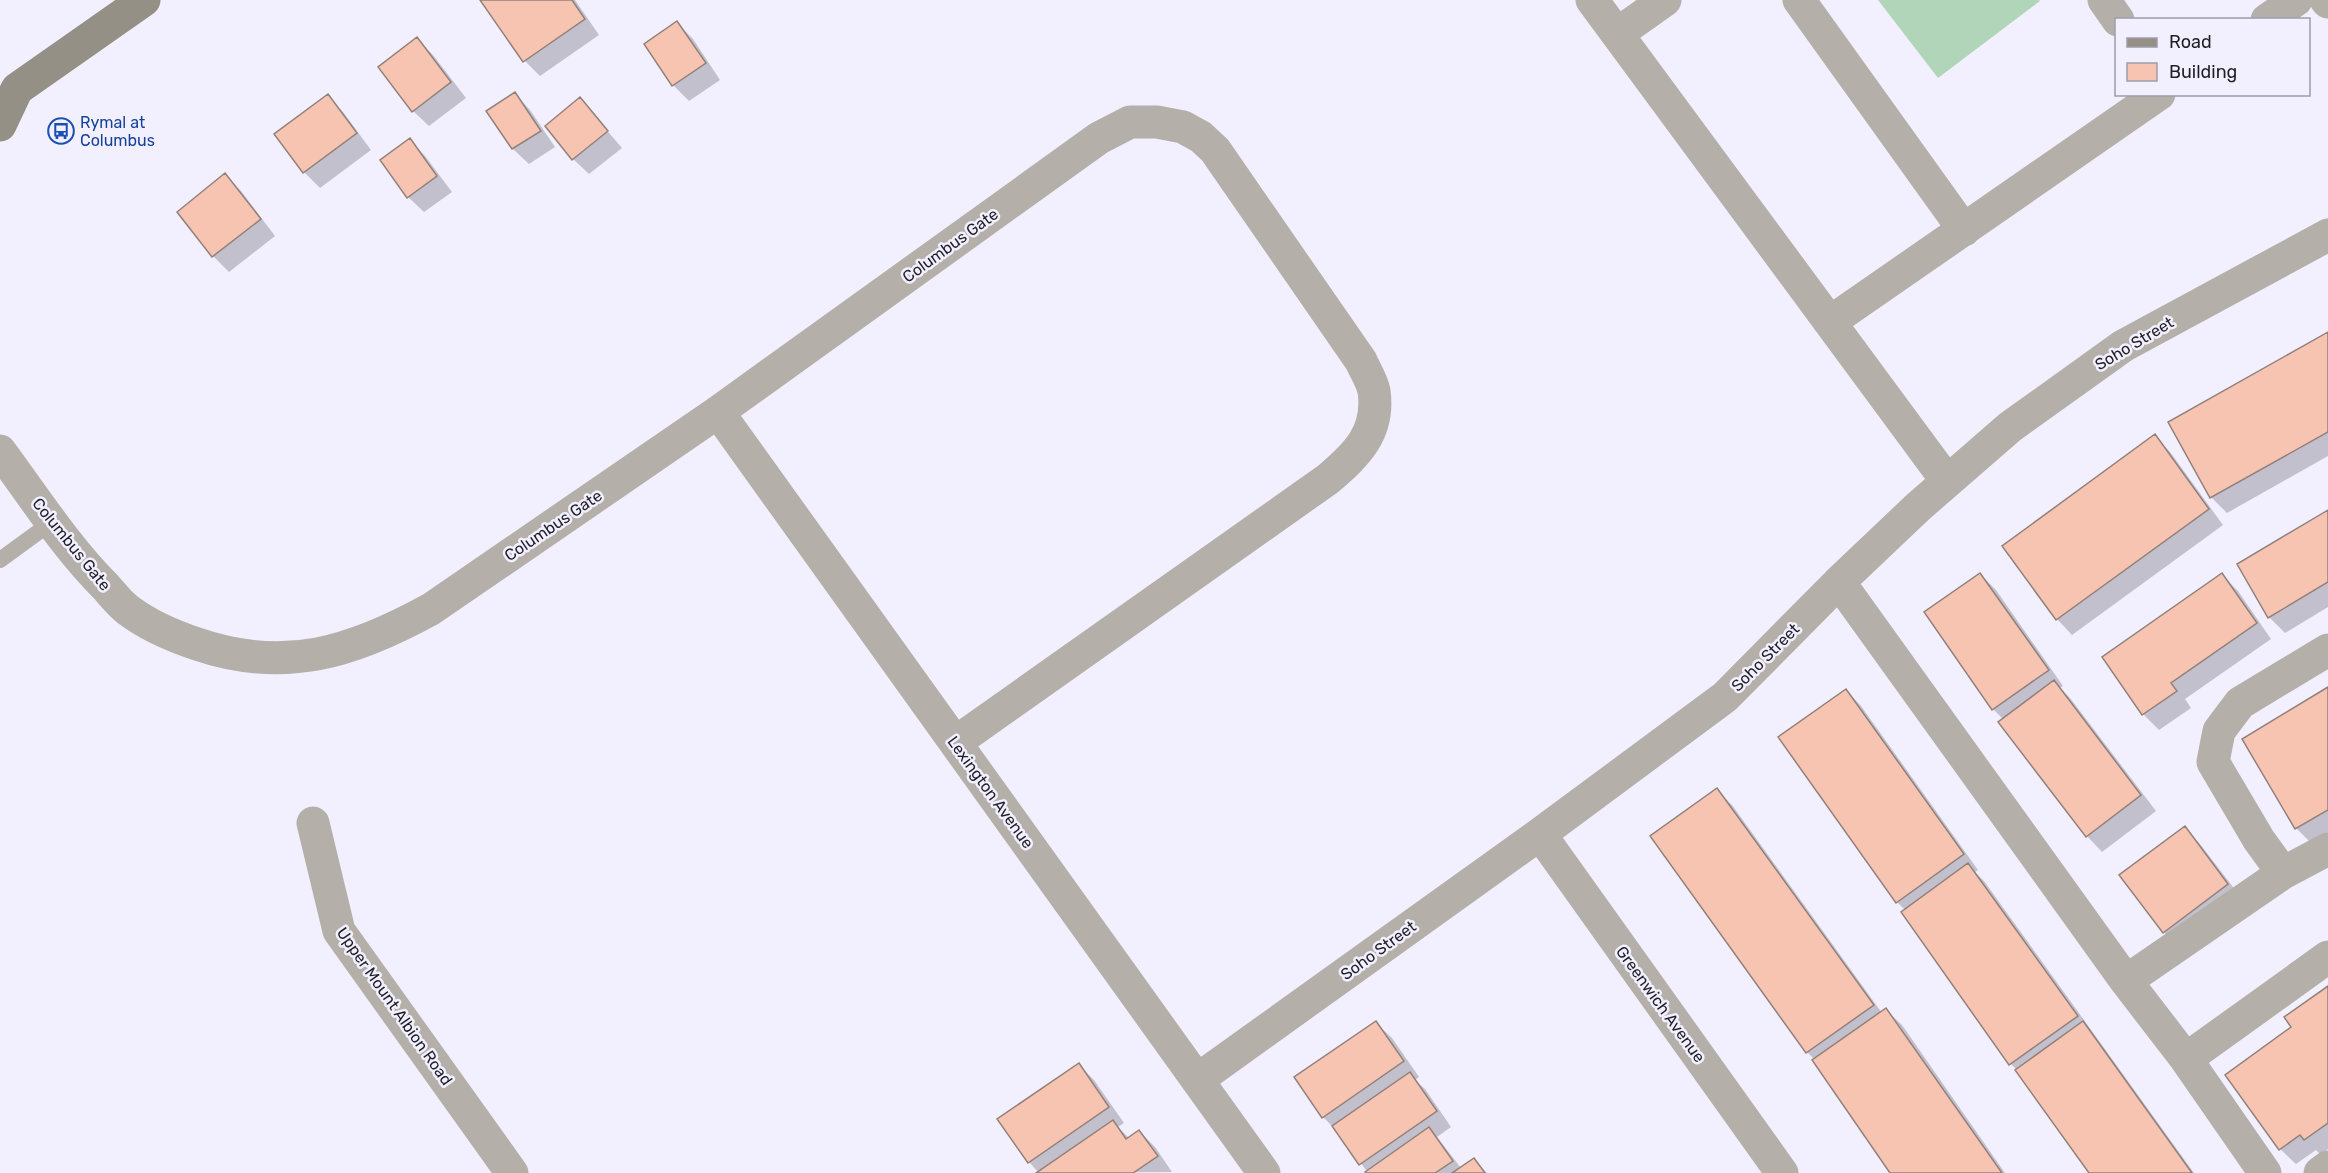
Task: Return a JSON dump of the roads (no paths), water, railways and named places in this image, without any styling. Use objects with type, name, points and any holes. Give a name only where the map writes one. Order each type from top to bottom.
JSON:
[{"type":"main road","points":[[0,125],[9,90],[144,0]]},
{"type":"street","points":[[1592,0],[1947,481]]},
{"type":"street","points":[[1617,34],[1665,0]]},
{"type":"street","points":[[1799,0],[1964,230]]},
{"type":"street","points":[[2104,0],[2117,18]]},
{"type":"street","points":[[2270,18],[2295,0]]},
{"type":"street","points":[[1830,322],[2156,96]]},
{"type":"street","name":"Columbus Gate","points":[[0,451],[89,570],[128,610],[169,634],[225,652],[268,659],[304,657],[348,648],[390,632],[431,609],[718,412],[1099,138],[1130,122],[1157,122],[1184,127],[1201,137],[1215,150],[1361,361],[1374,390],[1374,415],[1366,440],[1351,459],[1328,479],[956,742]]},
{"type":"street","name":"Soho Street","points":[[1197,1080],[1540,834],[1725,697],[1839,582],[1947,481],[2010,427],[2123,346],[2328,235]]},
{"type":"street","name":"Lexington Avenue","points":[[718,412],[1264,1173]]},
{"type":"street","points":[[1839,582],[2126,981],[2186,1059],[2265,1173]]},
{"type":"street","points":[[2283,873],[2259,840],[2213,762],[2219,731],[2240,703],[2328,650]]},
{"type":"street","name":"Upper Mount Albion Road","points":[[313,823],[339,931],[512,1173]]},
{"type":"street","name":"Greenwich Avenue","points":[[1540,834],[1782,1173]]},
{"type":"street","points":[[2126,981],[2283,873],[2328,849]]},
{"type":"street","points":[[2186,1059],[2328,957]]},
{"type":"street","points":[[2320,1173],[2328,1167]]},
{"type":"lane","points":[[0,560],[52,522]]},
{"type":"place","name":"Rymal at Columbus","points":[[61,131]]}]
